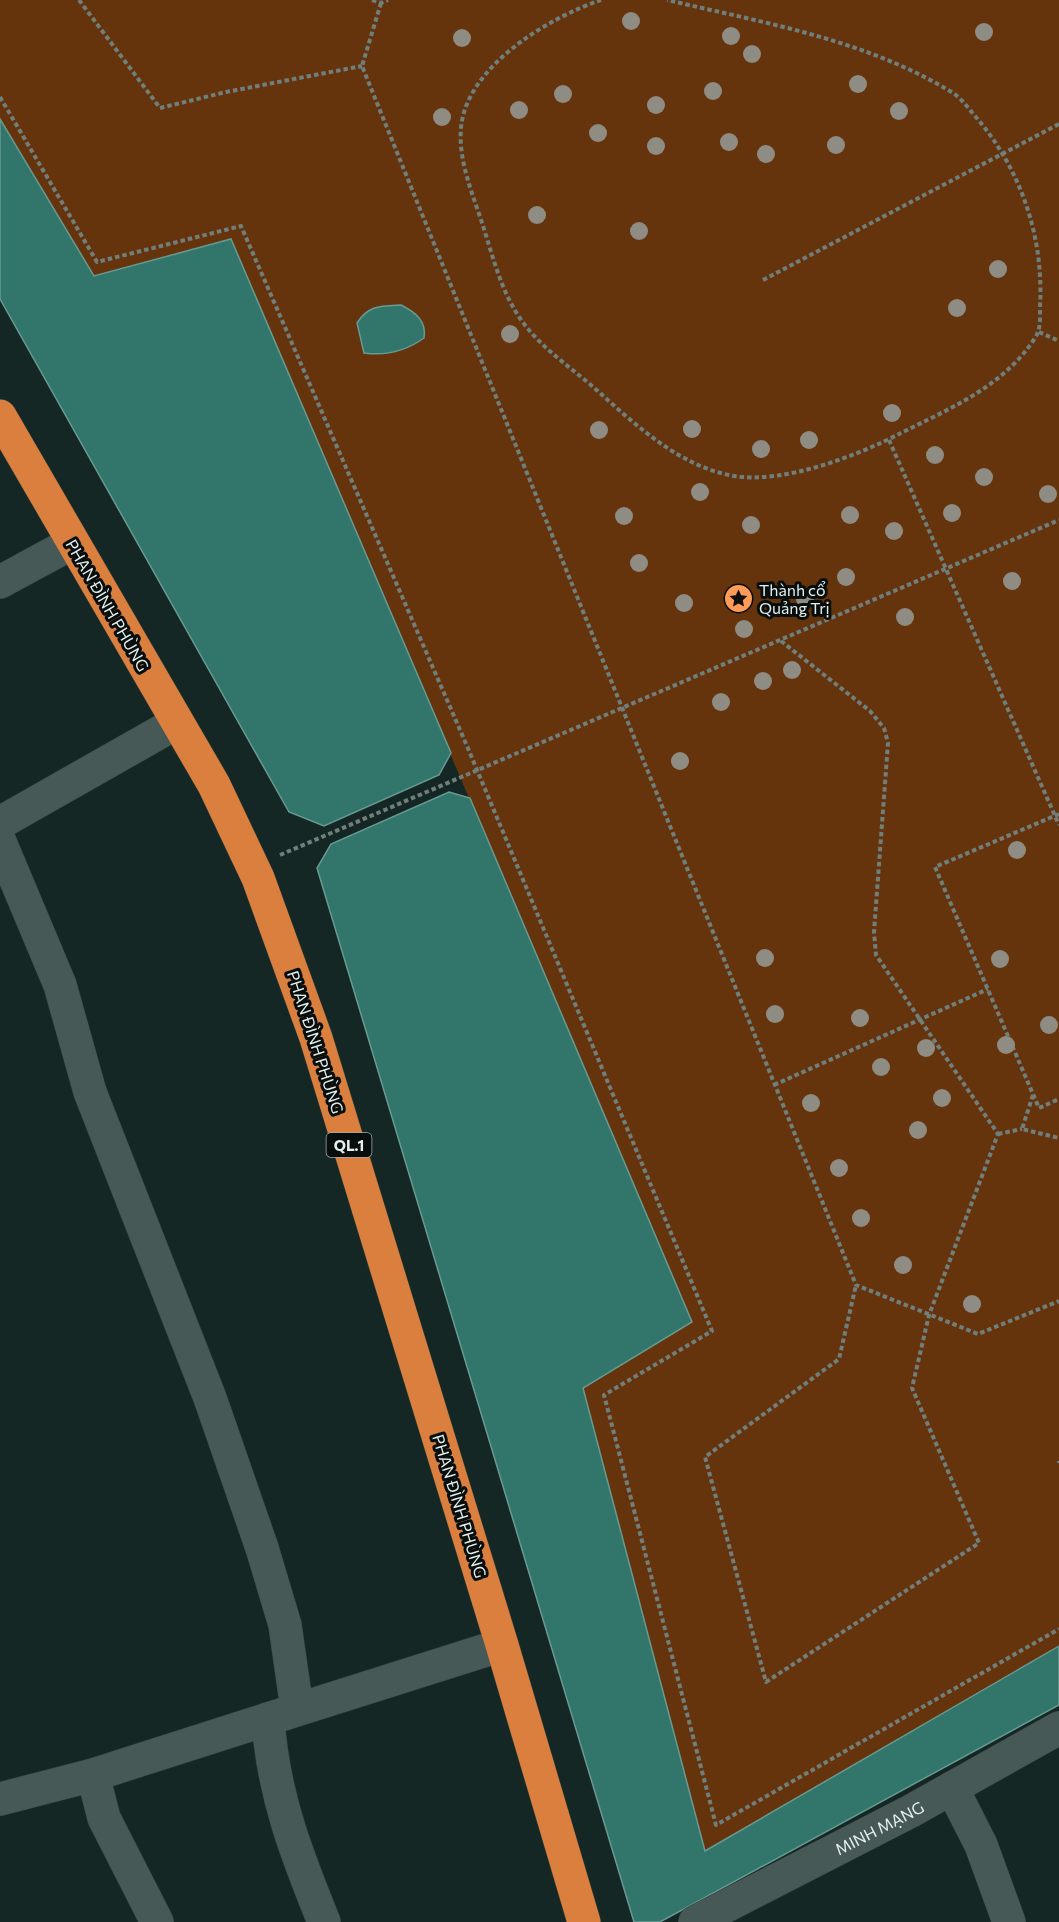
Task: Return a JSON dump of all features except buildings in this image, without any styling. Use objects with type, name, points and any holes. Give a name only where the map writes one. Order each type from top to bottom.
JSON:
[{"type":"highway","name":"PHAN ĐÌNH PHÙNG","points":[[0,416],[214,785],[254,867],[316,1038],[502,1645],[584,1922]]},
{"type":"street","points":[[0,582],[72,543]]},
{"type":"street","points":[[0,823],[176,723]]},
{"type":"street","points":[[0,842],[60,985],[90,1092],[210,1398],[259,1537],[285,1625],[283,1714],[271,1762],[291,1842],[324,1922]]},
{"type":"street","points":[[0,1799],[93,1775],[502,1645]]},
{"type":"street","name":"MINH MẠNG","points":[[695,1922],[952,1788],[1059,1728]]},
{"type":"street","points":[[93,1775],[104,1818],[157,1922]]},
{"type":"street","points":[[952,1788],[981,1845],[1010,1922]]},
{"type":"path","points":[[79,0],[160,108],[226,92],[362,66]]},
{"type":"path","points":[[372,0],[381,3],[388,0]]},
{"type":"path","points":[[601,0],[544,26],[498,61],[475,87],[461,126],[462,159],[510,303],[530,332],[649,436],[692,461],[733,476],[768,477],[817,466],[889,440],[984,390],[1019,361],[1039,332],[1041,290],[1037,240],[1022,192],[1002,154],[990,133],[958,96],[912,71],[845,43],[667,0]]},
{"type":"path","points":[[381,3],[362,66],[855,1285],[839,1359],[705,1457],[766,1682],[979,1543],[912,1388],[929,1315],[999,1134]]},
{"type":"path","points":[[0,97],[97,262],[241,226],[476,770],[712,1331],[604,1395],[716,1825],[1059,1629]]},
{"type":"path","points":[[764,280],[1059,124]]},
{"type":"path","points":[[1039,332],[1059,341]]},
{"type":"path","points":[[889,440],[1057,815],[1059,825]]},
{"type":"path","points":[[254,867],[443,783],[781,641],[1059,520]]},
{"type":"path","points":[[781,641],[870,711],[884,728],[888,743],[874,932],[876,955],[999,1134]]},
{"type":"path","points":[[1057,815],[935,867],[1039,1108],[1059,1099]]},
{"type":"path","points":[[774,1085],[988,989]]},
{"type":"path","points":[[1022,1129],[1034,1095]]},
{"type":"path","points":[[999,1134],[1022,1129],[1059,1138]]},
{"type":"path","points":[[855,1285],[978,1335],[1059,1301]]},
{"type":"shaded area","points":[[0,0],[1059,0],[1059,1646],[705,1851],[583,1387],[692,1322],[231,239],[94,277],[0,119]]},
{"type":"shaded area","points":[[0,119],[94,276],[231,239],[451,753],[439,775],[324,826],[289,812],[0,299]]},
{"type":"shaded area","points":[[401,305],[422,322],[424,338],[396,352],[364,353],[357,323],[361,317],[376,308]]},
{"type":"shaded area","points":[[449,792],[470,798],[692,1322],[583,1388],[705,1851],[1059,1646],[1059,1705],[660,1922],[634,1922],[317,868],[331,844]]},
{"type":"place","name":"Thành cổ Quảng Trị","points":[[738,598]]}]
